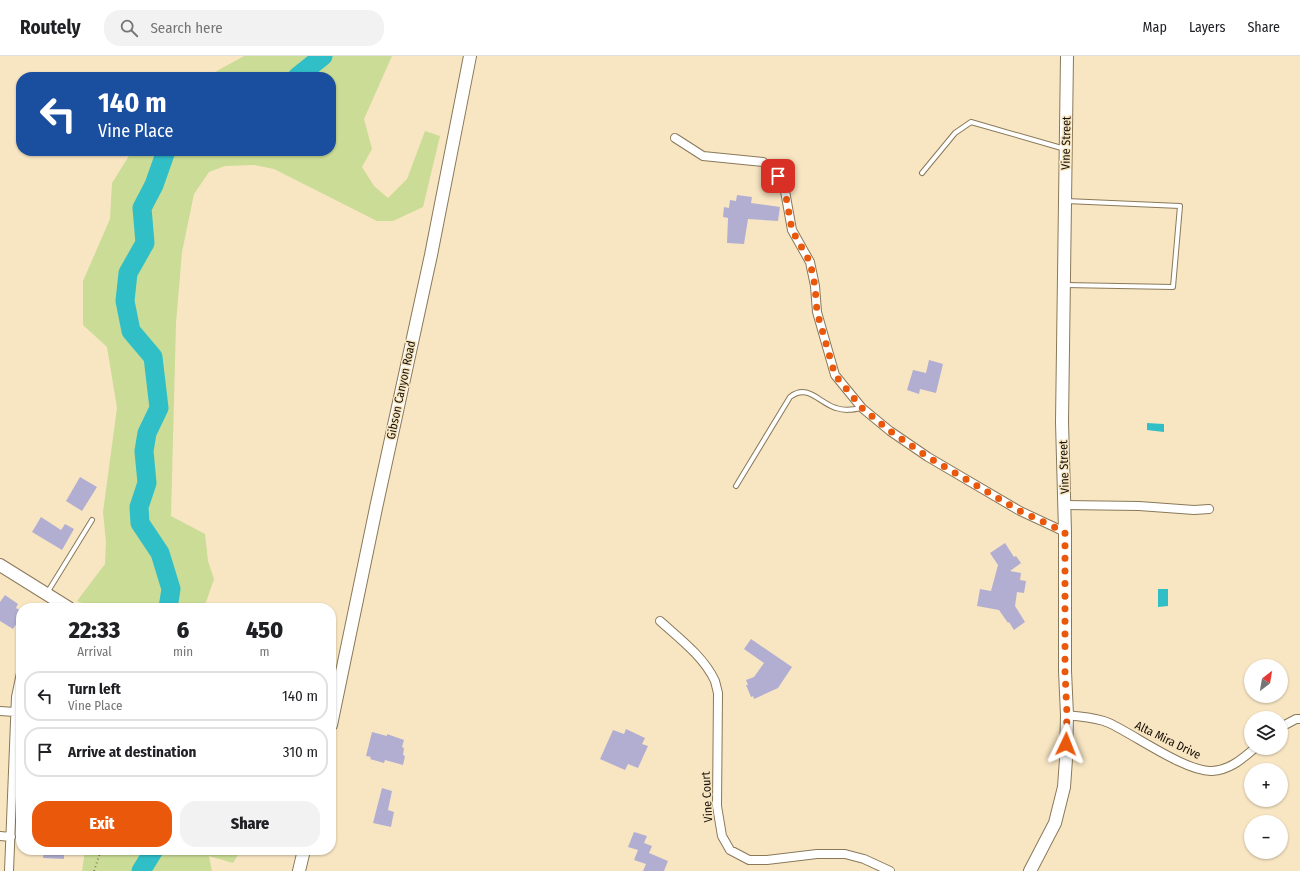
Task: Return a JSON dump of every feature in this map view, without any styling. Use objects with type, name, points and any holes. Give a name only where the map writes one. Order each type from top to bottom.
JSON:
[{"type":"street","name":"Gibson Canyon Road","points":[[336,701],[431,255],[470,56]]},
{"type":"street","name":"Vine Street","points":[[1030,871],[1055,823],[1062,794],[1066,759],[1065,504],[1062,422],[1067,56]]},
{"type":"street","points":[[675,138],[703,156],[762,162],[778,176],[785,191],[792,230],[810,262],[815,286],[817,312],[835,375],[862,408],[890,431],[928,457],[1020,511],[1065,532]]},
{"type":"street","points":[[1065,504],[1139,506],[1194,510],[1209,509]]},
{"type":"street","points":[[0,565],[47,594],[58,603]]},
{"type":"street","name":"Vine Court","points":[[660,621],[700,660],[715,681],[718,693],[717,806],[722,836],[730,850],[749,860],[767,860],[817,854],[845,854],[890,871]]},
{"type":"street","points":[[9,871],[16,697]]},
{"type":"street","points":[[0,711],[15,712]]},
{"type":"street","name":"Alta Mira Drive","points":[[1067,715],[1091,718],[1108,723],[1195,768],[1212,771],[1225,769],[1237,763],[1246,755]]},
{"type":"street","points":[[1288,723],[1296,719],[1300,719]]},
{"type":"street","points":[[0,836],[11,837]]},
{"type":"street","points":[[299,871],[303,855]]},
{"type":"lane","points":[[922,173],[955,133],[971,122],[1066,149]]},
{"type":"lane","points":[[1064,285],[1173,286],[1180,206],[1065,201]]},
{"type":"lane","points":[[736,486],[790,397],[794,394],[801,391],[808,392],[824,404],[846,411],[862,408]]},
{"type":"lane","points":[[47,594],[92,520]]},
{"type":"path","points":[[94,871],[99,855]]},
{"type":"green space","points":[[244,56],[392,56],[364,119],[372,149],[362,167],[374,186],[388,198],[407,179],[425,131],[440,136],[423,207],[393,221],[377,221],[274,169],[254,165],[225,166],[209,172],[194,194],[182,252],[176,323],[171,516],[205,534],[208,561],[214,579],[206,603],[82,603],[77,601],[105,564],[106,542],[103,512],[117,408],[107,347],[83,325],[83,281],[110,219],[112,183],[129,156],[336,156],[336,72],[215,72]]},
{"type":"green space","points":[[84,855],[238,855],[233,863],[209,856],[212,871],[82,871]]},
{"type":"water","points":[[1147,423],[1164,424],[1164,432],[1147,430]]},
{"type":"water","points":[[1158,589],[1168,589],[1168,606],[1158,607]]},
{"type":"building","points":[[737,195],[752,197],[751,203],[780,207],[778,221],[748,219],[744,244],[727,243],[728,218],[723,217],[724,207],[729,208],[730,200],[736,201]]},
{"type":"building","points":[[929,360],[943,364],[936,393],[920,389],[919,394],[907,390],[913,370],[926,373]]},
{"type":"building","points":[[80,477],[97,487],[82,511],[66,501]]},
{"type":"building","points":[[41,517],[61,530],[65,524],[74,529],[62,550],[32,532]]},
{"type":"building","points":[[1005,543],[1014,557],[1016,556],[1021,563],[1010,571],[1021,573],[1020,580],[1026,581],[1024,593],[1017,592],[1015,606],[1025,622],[1014,630],[999,610],[977,606],[980,589],[991,591],[998,565],[990,553]]},
{"type":"building","points":[[5,595],[17,603],[16,624],[13,629],[0,621],[0,602]]},
{"type":"building","points":[[751,639],[792,667],[778,688],[754,699],[753,696],[751,697],[746,685],[748,685],[746,680],[754,677],[764,663],[744,649]]},
{"type":"building","points":[[626,729],[645,738],[642,744],[648,746],[638,768],[628,764],[625,770],[600,759],[613,730],[624,734]]},
{"type":"building","points":[[372,732],[387,736],[387,734],[404,740],[402,747],[404,748],[403,755],[405,756],[403,765],[385,760],[384,763],[370,759],[371,757],[366,756]]},
{"type":"building","points":[[382,788],[392,791],[388,810],[394,812],[391,827],[373,823]]},
{"type":"building","points":[[634,832],[647,836],[644,843],[652,846],[649,853],[668,861],[664,871],[643,871],[646,864],[634,860],[638,850],[628,847]]},
{"type":"building","points":[[43,855],[64,855],[64,859],[43,858]]},
{"type":"waterway","points":[[303,72],[323,56]]},
{"type":"waterway","points":[[164,156],[154,185],[142,208],[145,243],[128,273],[125,301],[131,331],[153,357],[159,408],[147,433],[144,451],[147,483],[139,507],[140,523],[160,553],[171,589],[169,603]]},
{"type":"waterway","points":[[141,871],[151,855]]},
{"type":"route","points":[[778,176],[785,191],[792,230],[810,262],[815,286],[817,312],[835,375],[862,408],[890,431],[928,457],[1020,511],[1065,532],[1066,744]]}]
